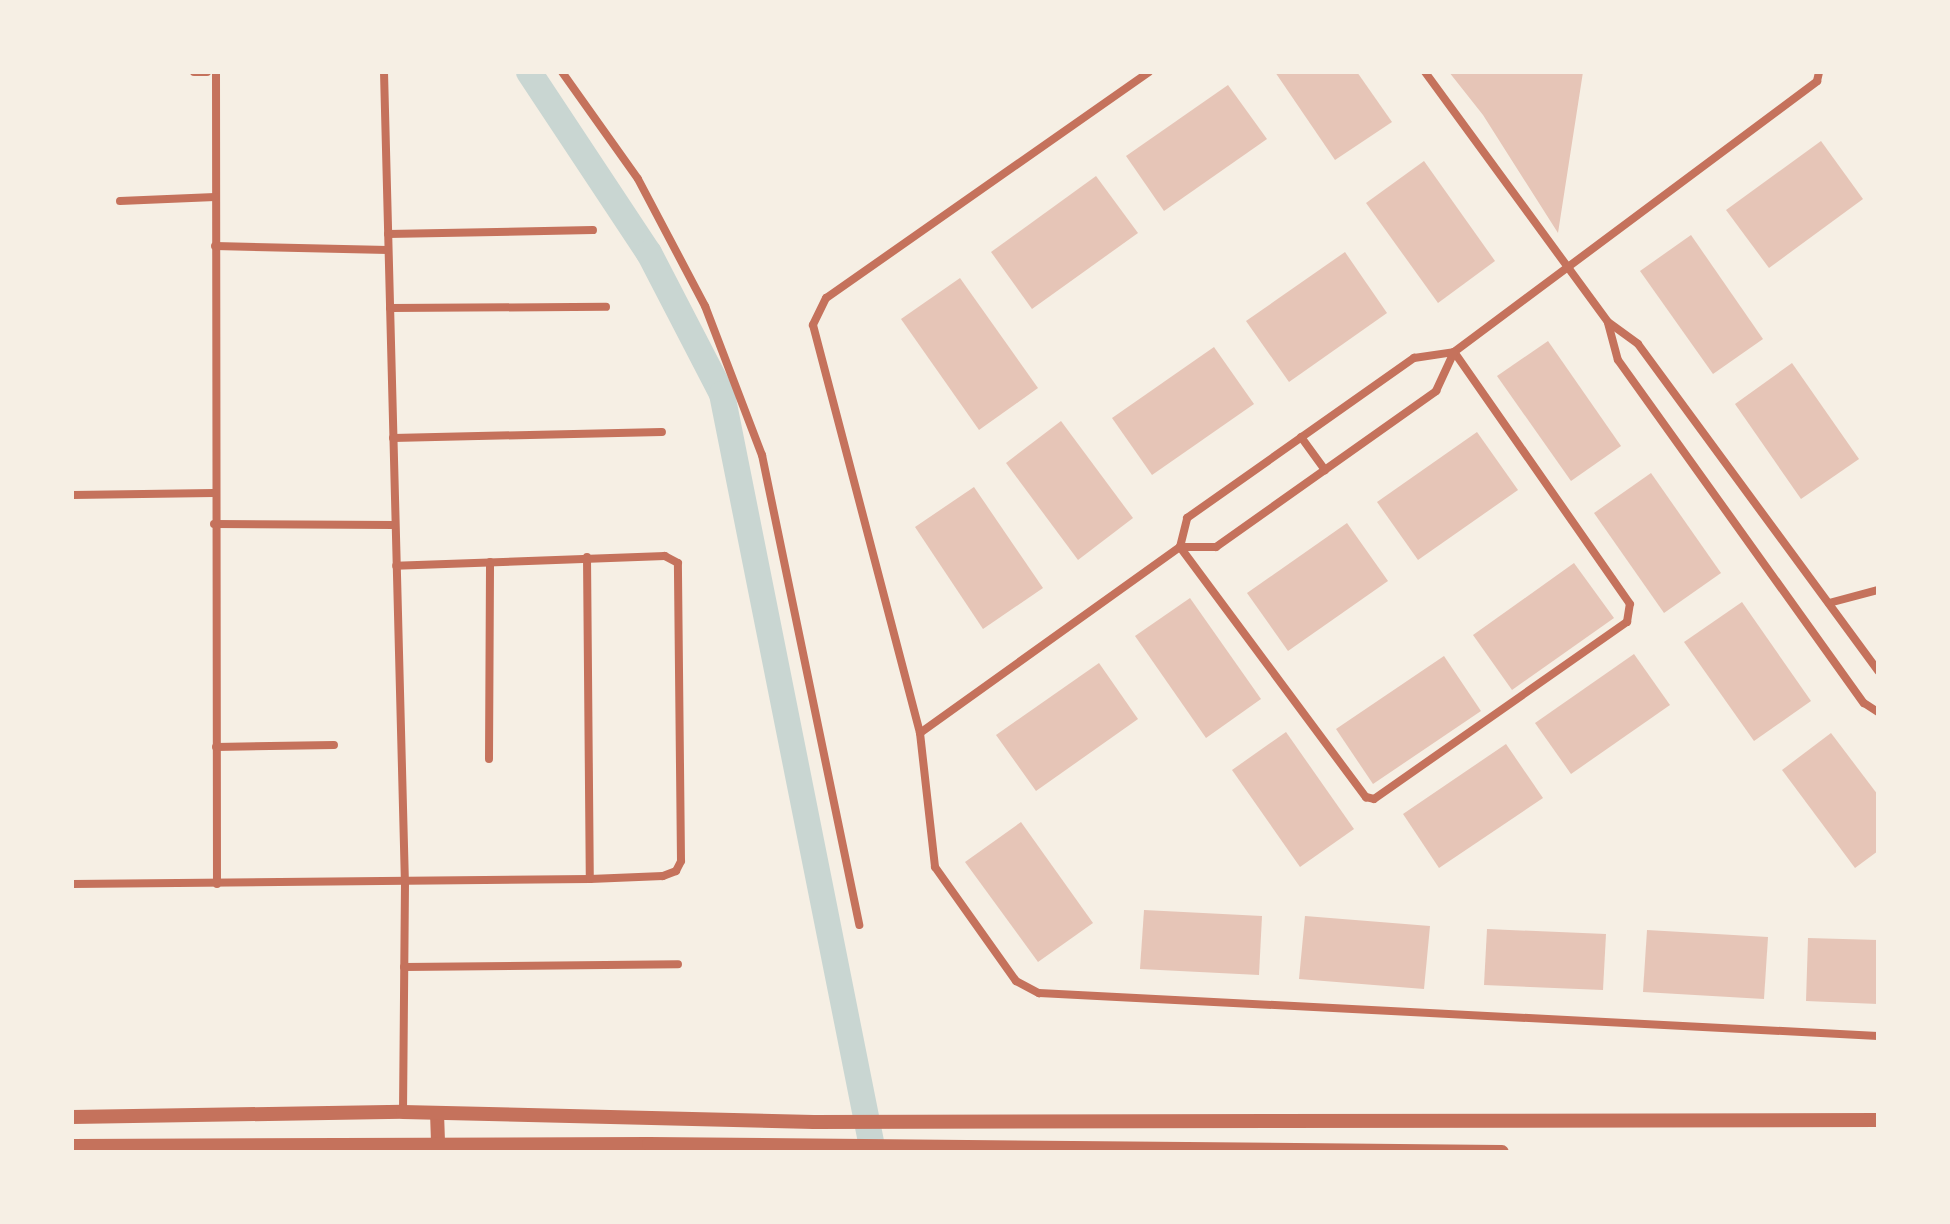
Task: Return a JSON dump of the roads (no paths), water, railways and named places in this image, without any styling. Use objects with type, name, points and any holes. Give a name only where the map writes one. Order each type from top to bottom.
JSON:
[{"type":"street","points":[[194,72],[207,72]]},
{"type":"street","points":[[216,72],[214,524],[217,884]]},
{"type":"street","points":[[384,72],[405,883],[403,1112]]},
{"type":"street","points":[[562,72],[638,179],[690,278],[762,455],[859,925]]},
{"type":"street","points":[[1149,72],[826,298],[815,312],[813,325],[920,733],[935,867],[1027,991],[1878,1036]]},
{"type":"street","points":[[1425,72],[1608,322],[1638,344],[1878,671]]},
{"type":"street","points":[[1180,547],[1187,518],[1414,358],[1454,352],[1817,81],[1819,72]]},
{"type":"street","points":[[120,201],[215,197]]},
{"type":"street","points":[[388,234],[593,230]]},
{"type":"street","points":[[215,246],[388,250]]},
{"type":"street","points":[[390,308],[606,307]]},
{"type":"street","points":[[1608,322],[1618,360],[1864,703],[1878,712]]},
{"type":"street","points":[[920,733],[1180,547],[1216,547],[1436,391],[1454,352]]},
{"type":"street","points":[[1180,547],[1366,797],[1374,799],[1627,622],[1630,604],[1454,352]]},
{"type":"street","points":[[393,438],[662,432]]},
{"type":"street","points":[[1301,437],[1325,470]]},
{"type":"street","points":[[72,495],[214,493]]},
{"type":"street","points":[[214,524],[395,525]]},
{"type":"street","points":[[72,884],[405,883],[670,875],[681,861],[681,569],[665,556],[396,566]]},
{"type":"street","points":[[587,557],[590,879]]},
{"type":"street","points":[[489,759],[490,562]]},
{"type":"street","points":[[1829,603],[1878,590]]},
{"type":"street","points":[[216,747],[334,745]]},
{"type":"street","points":[[404,967],[678,964]]},
{"type":"street","points":[[72,1117],[403,1112],[814,1122],[1878,1120]]},
{"type":"street","points":[[437,1113],[438,1144]]},
{"type":"street","points":[[72,1146],[438,1144],[813,1149],[932,1146],[958,1149],[1502,1152]]},
{"type":"waterway","points":[[529,72],[649,253],[722,394],[873,1152]]}]
